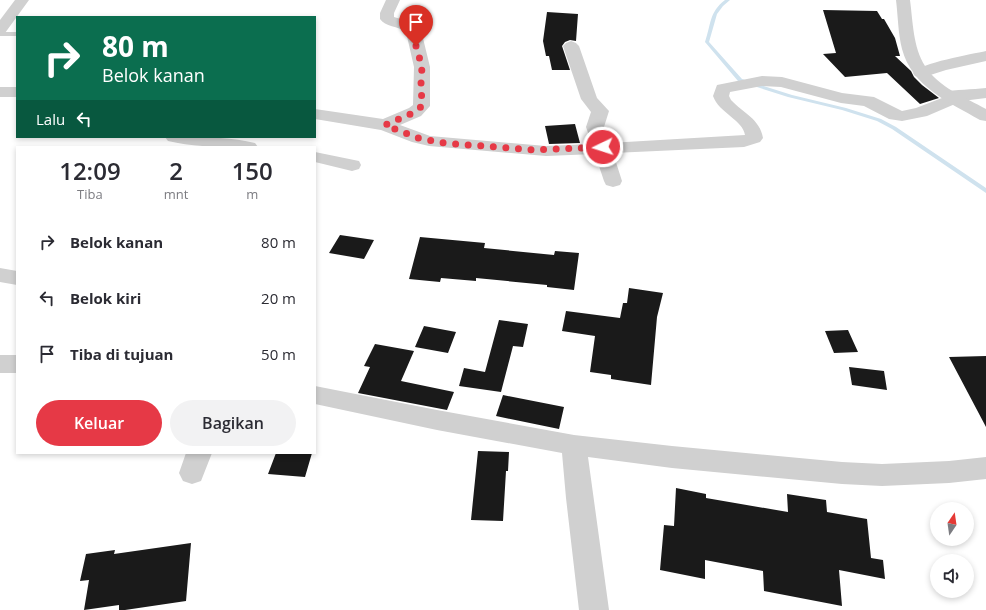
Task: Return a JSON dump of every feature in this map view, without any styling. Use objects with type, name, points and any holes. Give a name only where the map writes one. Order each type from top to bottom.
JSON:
[{"type":"street","points":[[0,30],[22,0]]},
{"type":"street","points":[[385,125],[415,112],[422,106],[423,102],[421,82],[422,67],[412,30],[406,25],[391,21],[387,18],[387,13],[393,0]]},
{"type":"street","points":[[903,0],[909,41],[916,65],[921,73],[952,97],[986,116]]},
{"type":"street","points":[[571,46],[587,95],[600,111],[595,127],[603,147],[613,181]]},
{"type":"street","points":[[921,73],[941,66],[986,56]]},
{"type":"street","points":[[316,114],[385,125],[418,138],[444,143],[534,150],[744,142],[751,139],[755,135],[748,123],[723,102],[720,97],[723,89],[762,81],[782,82],[841,98],[868,101],[895,115],[902,116],[921,112],[952,97],[986,93]]},
{"type":"street","points":[[0,92],[16,92]]},
{"type":"street","points":[[182,138],[242,146]]},
{"type":"street","points":[[316,157],[352,165]]},
{"type":"street","points":[[0,275],[16,278]]},
{"type":"street","points":[[316,395],[437,420],[574,445],[672,457],[842,473],[917,474],[986,468]]},
{"type":"street","points":[[574,445],[579,498],[594,610]]},
{"type":"lane","points":[[0,34],[16,34]]},
{"type":"building","points":[[823,10],[877,11],[882,19],[884,19],[895,38],[900,56],[895,56],[911,71],[914,77],[922,85],[939,98],[920,104],[887,73],[845,77],[823,54],[836,53]]},
{"type":"building","points":[[547,12],[578,14],[576,41],[570,40],[565,42],[562,46],[570,70],[552,70],[549,56],[546,56],[543,41]]},
{"type":"building","points":[[575,124],[580,143],[549,144],[545,126]]},
{"type":"building","points":[[340,235],[374,240],[364,259],[329,253]]},
{"type":"building","points":[[420,237],[485,243],[484,248],[554,255],[555,251],[579,253],[574,290],[547,287],[547,285],[476,278],[476,281],[441,278],[440,282],[409,279]]},
{"type":"building","points":[[629,288],[663,293],[657,317],[651,385],[611,379],[611,375],[590,372],[595,336],[562,331],[566,311],[620,318],[623,303],[627,303]]},
{"type":"building","points":[[499,320],[528,324],[523,347],[513,346],[501,392],[459,386],[464,368],[485,372]]},
{"type":"building","points":[[424,326],[456,332],[448,353],[415,347]]},
{"type":"building","points":[[848,330],[858,352],[834,353],[825,331]]},
{"type":"building","points":[[375,344],[414,351],[401,381],[454,392],[447,410],[358,393],[370,367],[364,366]]},
{"type":"building","points":[[986,356],[986,427],[949,357]]},
{"type":"building","points":[[849,367],[884,371],[887,390],[852,385]]},
{"type":"building","points":[[503,395],[564,407],[559,429],[496,416]]},
{"type":"building","points":[[478,451],[509,452],[508,471],[506,471],[503,521],[471,520]]},
{"type":"building","points":[[276,454],[312,454],[305,477],[268,474]]},
{"type":"building","points":[[676,488],[706,494],[706,498],[788,512],[787,494],[826,500],[827,512],[867,519],[871,558],[883,560],[885,579],[839,570],[842,606],[764,591],[763,571],[705,560],[705,579],[660,570],[664,525],[674,526]]},
{"type":"building","points":[[191,543],[186,601],[125,610],[119,610],[119,605],[84,610],[89,580],[80,581],[86,554],[115,550],[114,554]]},
{"type":"waterway","points":[[728,0],[717,9],[707,42],[740,80],[790,96],[844,109],[879,120],[894,128],[986,191]]},
{"type":"route","points":[[416,46],[422,67],[422,106],[415,112],[385,125],[418,138],[444,143],[546,151],[603,147]]}]
